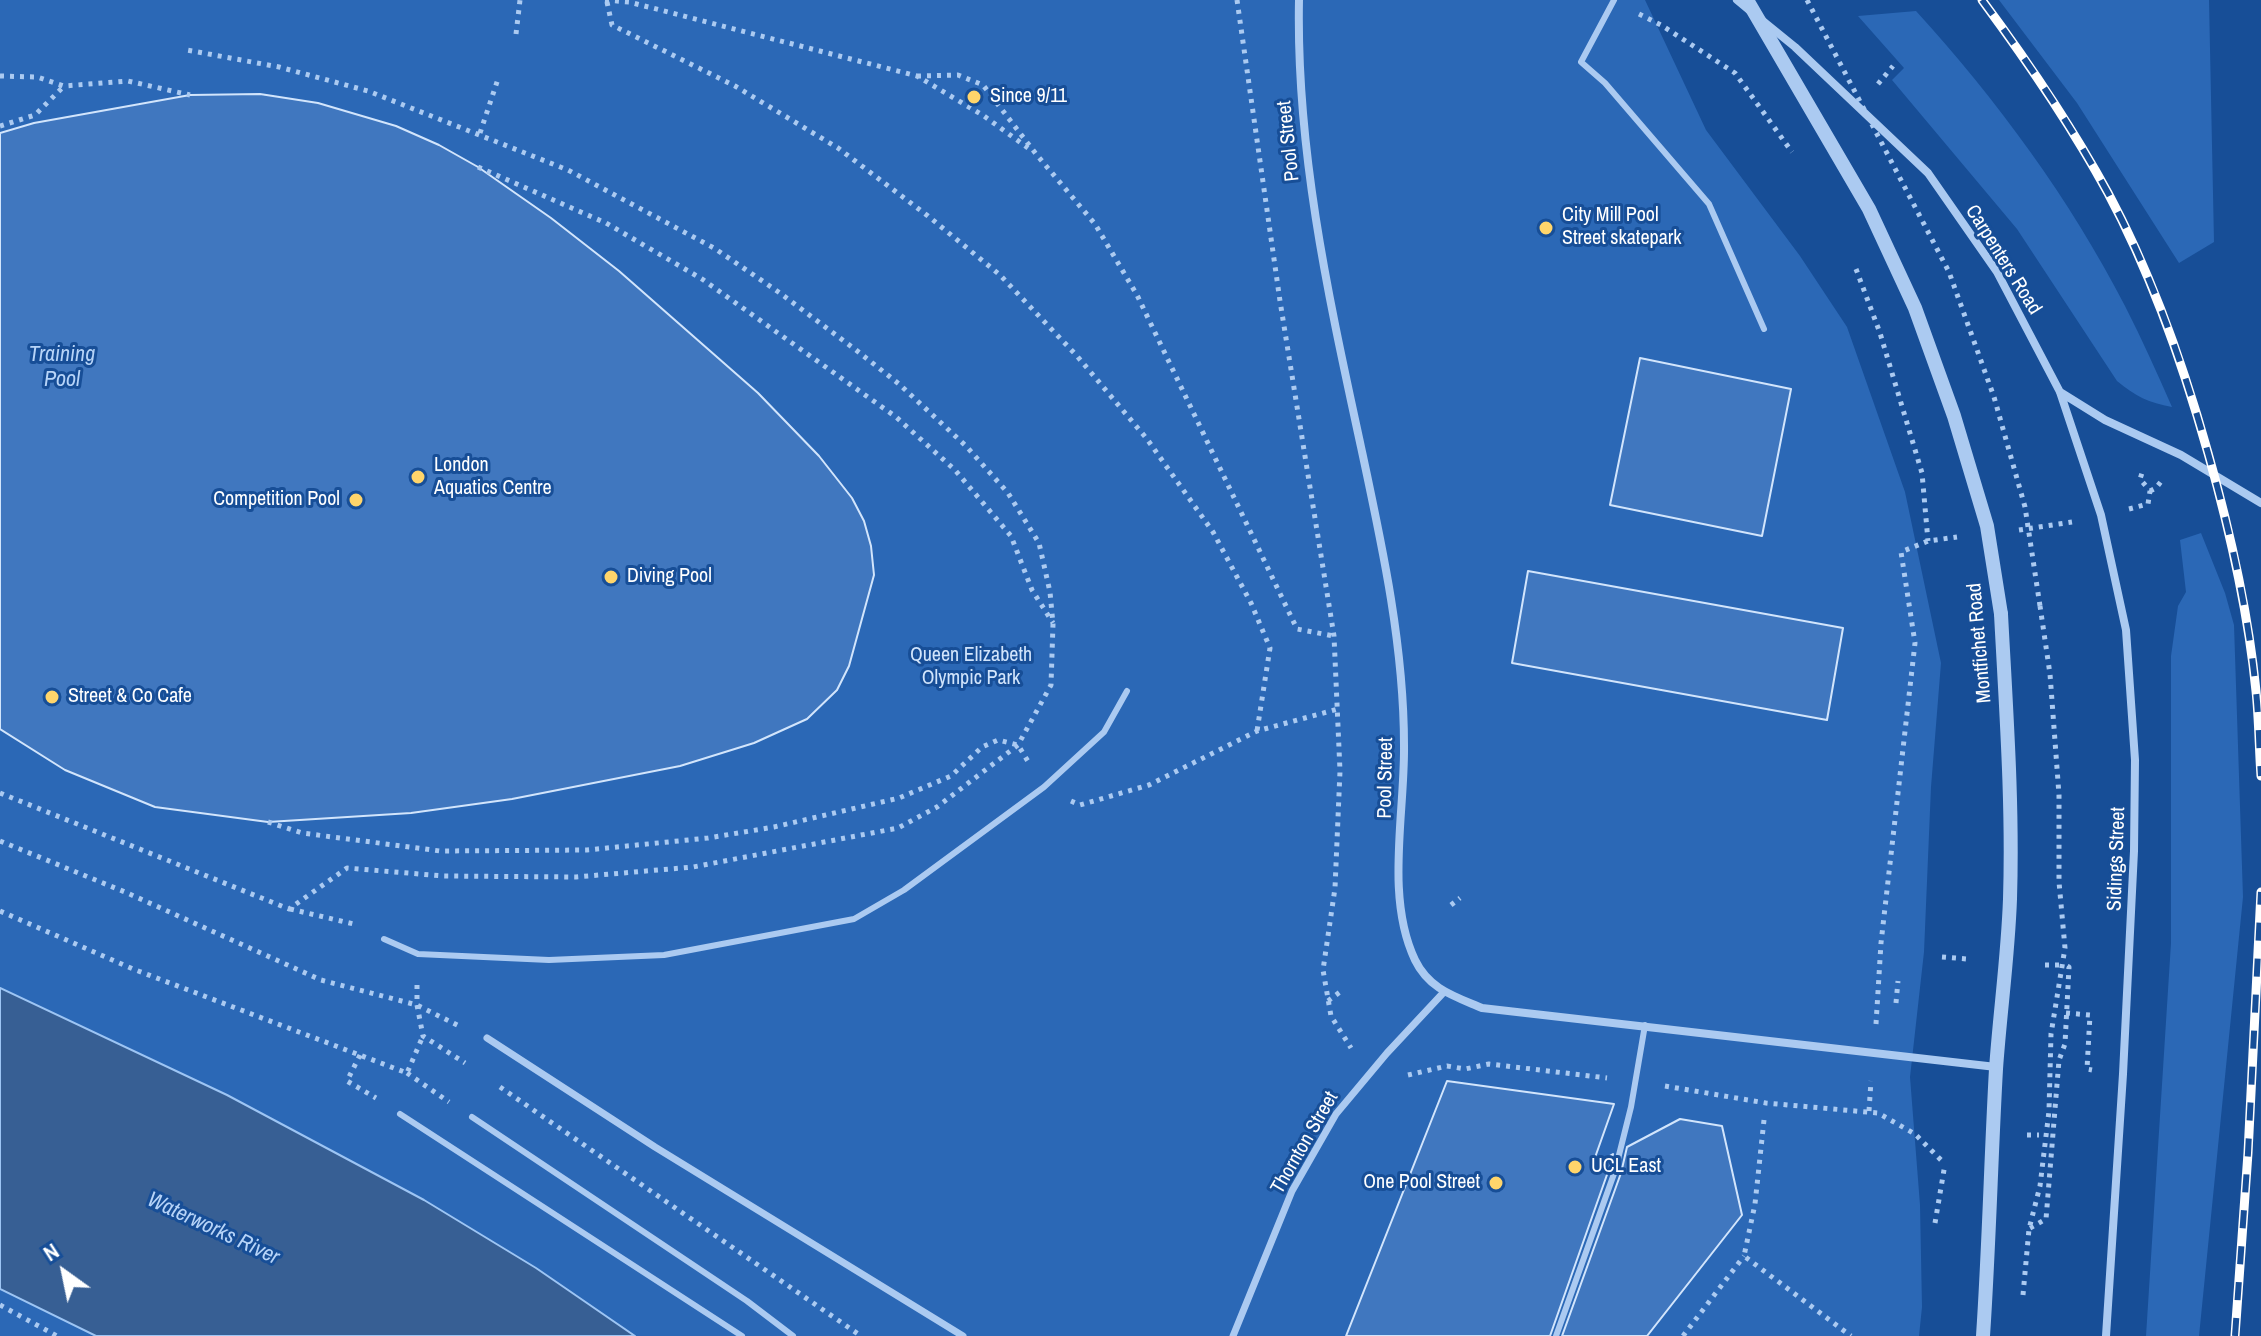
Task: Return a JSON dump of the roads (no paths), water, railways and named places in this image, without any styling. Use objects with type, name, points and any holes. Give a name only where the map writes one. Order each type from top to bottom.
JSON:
[{"type":"street","name":"Pool Street","points":[[1299,0],[1300,98],[1309,176],[1328,293],[1378,528],[1398,649],[1404,745],[1398,896],[1415,961],[1438,989],[1482,1008],[1996,1067]]},
{"type":"street","name":"Carpenters Road","points":[[1737,0],[1795,47],[1928,173],[1997,272],[2060,392]]},
{"type":"street","name":"Montfichet Road","points":[[1747,0],[1869,209],[1915,308],[1954,416],[1987,526],[2001,614],[2010,775],[2010,898],[1996,1067],[1983,1336]]},
{"type":"street","points":[[2060,392],[2105,420],[2181,455],[2261,503]]},
{"type":"street","name":"Sidings Street","points":[[2060,392],[2104,528],[2126,630],[2131,677],[2135,760],[2134,851],[2106,1336]]},
{"type":"street","name":"Thornton Street","points":[[1233,1336],[1292,1191],[1336,1114],[1444,992]]},
{"type":"street","points":[[487,1038],[655,1147],[963,1336]]},
{"type":"lane","points":[[1613,1],[1581,62],[1605,83],[1709,204],[1764,329]]},
{"type":"lane","points":[[384,939],[418,954],[549,960],[664,955],[854,919],[904,890],[1044,787],[1104,732],[1127,691]]},
{"type":"lane","points":[[1556,1336],[1615,1171],[1645,1025]]},
{"type":"lane","points":[[400,1114],[742,1336]]},
{"type":"lane","points":[[472,1117],[747,1301],[793,1336]]},
{"type":"water","name":"Waterworks River","points":[[0,988],[227,1095],[424,1200],[536,1268],[635,1336],[96,1336],[0,1289]]},
{"type":"railway","points":[[1982,0],[2048,94],[2108,193],[2139,256],[2177,353],[2208,453],[2237,571],[2253,661],[2261,776]]},
{"type":"railway","points":[[2235,1336],[2261,892]]},
{"type":"place","name":"Since 9/11","points":[[974,97]]},
{"type":"place","name":"City Mill Pool Street skatepark","points":[[1546,228]]},
{"type":"place","name":"London Aquatics Centre","points":[[418,477]]},
{"type":"place","name":"Competition Pool","points":[[356,500]]},
{"type":"place","name":"Diving Pool","points":[[611,577]]},
{"type":"place","name":"Street & Co Cafe","points":[[52,697]]},
{"type":"place","name":"UCL East","points":[[1575,1167]]},
{"type":"place","name":"One Pool Street","points":[[1496,1183]]},
{"type":"water label","name":"Training Pool","points":[[62,368]]},
{"type":"park label","name":"Queen Elizabeth Olympic Park","points":[[971,668]]}]
